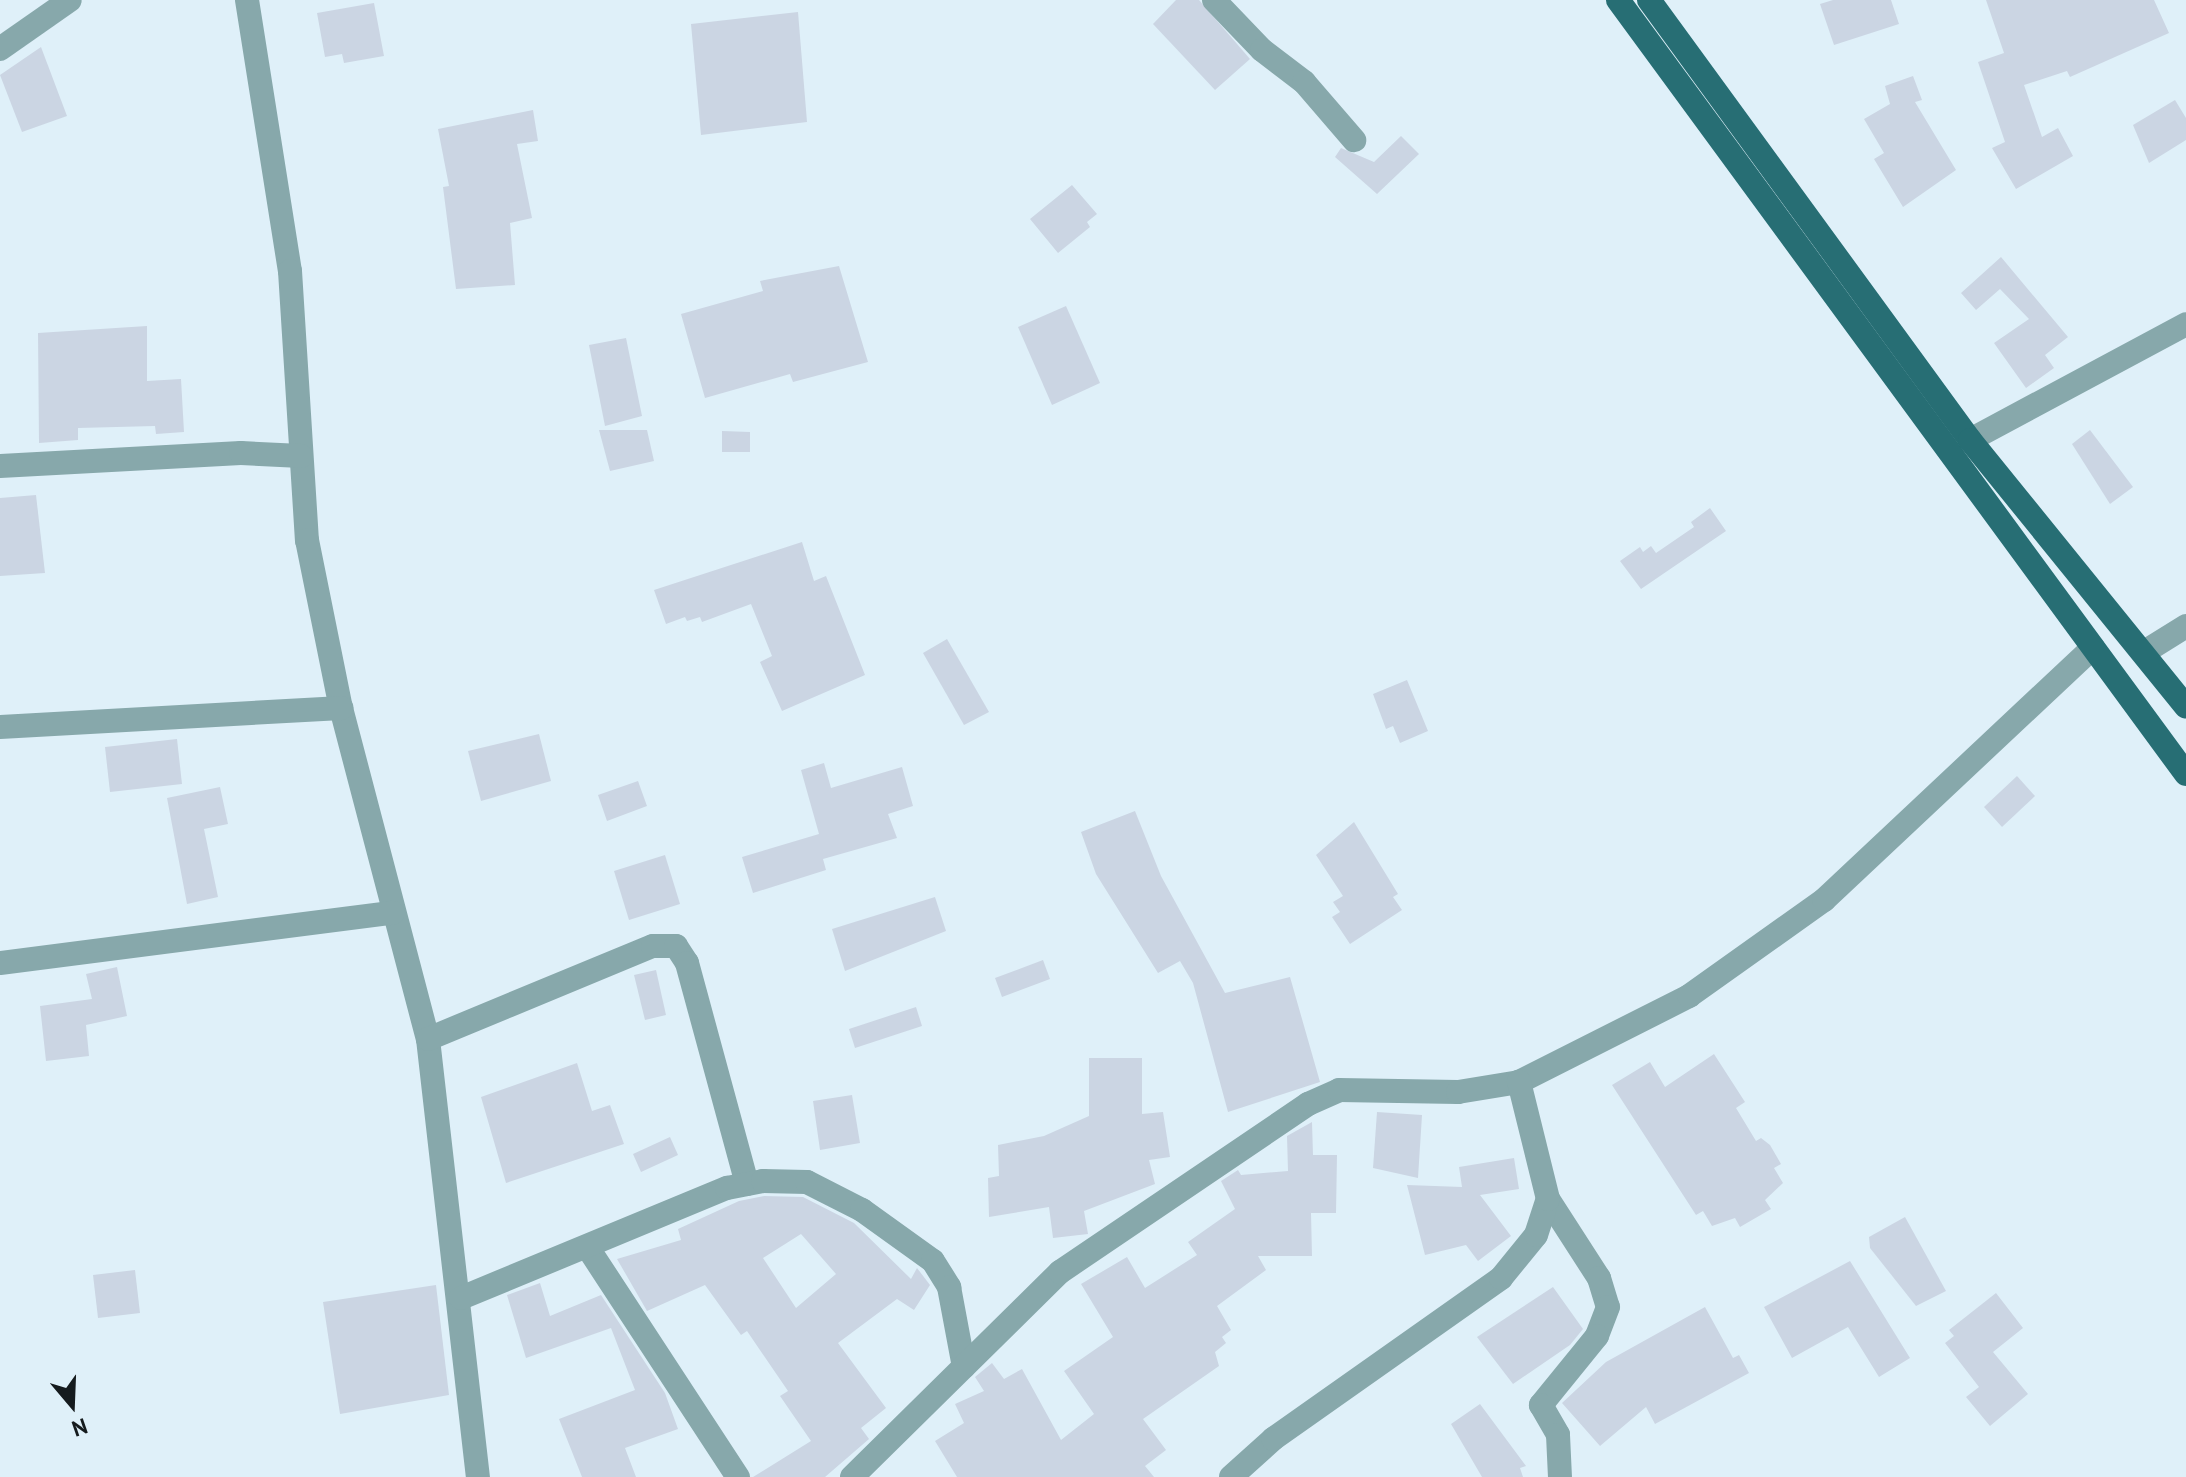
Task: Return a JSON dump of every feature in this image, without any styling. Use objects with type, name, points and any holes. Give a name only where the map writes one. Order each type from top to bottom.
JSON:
[{"type":"main road","points":[[1618,0],[2186,774]]},
{"type":"main road","points":[[1649,0],[1970,440],[2146,651],[2186,707]]},
{"type":"street","points":[[0,49],[70,0]]},
{"type":"street","points":[[247,0],[290,271],[307,540],[341,708],[428,1039],[461,1298],[478,1477]]},
{"type":"street","points":[[1214,0],[1262,50],[1304,82],[1354,140]]},
{"type":"street","points":[[1970,440],[2186,324]]},
{"type":"street","points":[[0,466],[241,453],[301,456]]},
{"type":"street","points":[[2146,651],[2186,626]]},
{"type":"street","points":[[852,1477],[1060,1272],[1308,1104],[1339,1090],[1458,1092],[1519,1082],[1689,996],[1824,900],[2093,647]]},
{"type":"street","points":[[0,727],[341,708]]},
{"type":"street","points":[[0,963],[393,913]]},
{"type":"street","points":[[428,1039],[653,946],[676,946],[687,963],[747,1184]]},
{"type":"street","points":[[1519,1082],[1548,1199],[1599,1278],[1608,1307],[1597,1336],[1541,1405],[1558,1435],[1560,1477]]},
{"type":"street","points":[[461,1298],[727,1188],[747,1184],[807,1182],[862,1210],[933,1261],[949,1287],[964,1367]]},
{"type":"street","points":[[1231,1477],[1273,1439],[1501,1278],[1536,1235],[1548,1199]]},
{"type":"street","points":[[588,1248],[738,1477]]},
{"type":"building","points":[[1176,0],[1199,0],[1250,59],[1215,90],[1153,24]]},
{"type":"building","points":[[1833,0],[1891,0],[1899,24],[1834,45],[1820,4]]},
{"type":"building","points":[[1986,0],[2154,0],[2169,33],[2070,77],[2067,71],[2024,85],[2042,137],[2058,128],[2073,156],[2016,189],[1992,148],[2005,142],[1978,62],[2004,53]]},
{"type":"building","points":[[374,3],[384,56],[344,63],[342,54],[325,57],[317,13]]},
{"type":"building","points":[[798,12],[807,122],[701,135],[691,24]]},
{"type":"building","points":[[41,47],[67,116],[22,132],[0,75]]},
{"type":"building","points":[[1913,76],[1922,100],[1915,102],[1956,170],[1903,207],[1874,159],[1884,153],[1864,119],[1890,104],[1885,86]]},
{"type":"building","points":[[2175,100],[2186,118],[2186,140],[2149,163],[2133,125]]},
{"type":"building","points":[[533,110],[538,141],[517,144],[532,218],[510,223],[515,285],[456,289],[443,187],[449,186],[438,129]]},
{"type":"building","points":[[1401,136],[1419,154],[1377,194],[1335,157],[1341,148],[1374,162]]},
{"type":"building","points":[[1072,185],[1097,214],[1087,222],[1090,227],[1058,253],[1030,219]]},
{"type":"building","points":[[2001,257],[2068,337],[2045,355],[2054,368],[2026,388],[1994,343],[2029,319],[2000,289],[1976,310],[1961,293]]},
{"type":"building","points":[[839,266],[868,362],[793,382],[790,374],[705,398],[681,314],[763,291],[760,281]]},
{"type":"building","points":[[1066,306],[1100,383],[1052,405],[1018,327]]},
{"type":"building","points":[[147,326],[147,381],[181,379],[184,432],[156,434],[155,426],[78,428],[78,440],[39,443],[38,333]]},
{"type":"building","points":[[626,338],[642,416],[605,426],[589,345]]},
{"type":"building","points":[[599,430],[647,430],[654,461],[610,471]]},
{"type":"building","points":[[2090,430],[2133,487],[2110,504],[2072,444]]},
{"type":"building","points":[[722,431],[750,432],[750,452],[722,452]]},
{"type":"building","points":[[36,495],[45,573],[0,576],[0,498]]},
{"type":"building","points":[[1710,508],[1726,531],[1641,589],[1620,561],[1640,547],[1643,552],[1651,546],[1656,553],[1694,527],[1691,522]]},
{"type":"building","points":[[802,542],[814,581],[826,576],[865,675],[782,711],[760,662],[772,656],[751,604],[702,622],[700,617],[687,621],[685,617],[666,624],[654,590]]},
{"type":"building","points":[[947,639],[989,712],[964,725],[923,653]]},
{"type":"building","points":[[1407,680],[1428,731],[1400,743],[1393,726],[1386,729],[1373,694]]},
{"type":"building","points":[[539,734],[551,781],[481,801],[468,751]]},
{"type":"building","points":[[177,739],[182,784],[110,792],[105,747]]},
{"type":"building","points":[[824,763],[831,788],[902,767],[913,806],[888,814],[897,838],[823,859],[826,870],[753,893],[742,857],[819,834],[801,770]]},
{"type":"building","points":[[2017,776],[2035,796],[2002,827],[1984,807]]},
{"type":"building","points":[[638,781],[647,806],[607,821],[598,795]]},
{"type":"building","points":[[220,787],[228,824],[204,829],[218,897],[187,904],[167,798]]},
{"type":"building","points":[[1135,811],[1161,876],[1225,993],[1290,977],[1320,1082],[1228,1112],[1193,983],[1180,961],[1158,973],[1096,874],[1081,832]]},
{"type":"building","points":[[1354,822],[1398,894],[1393,897],[1402,910],[1350,944],[1332,917],[1340,912],[1333,902],[1343,896],[1316,855]]},
{"type":"building","points":[[665,855],[680,904],[629,920],[614,871]]},
{"type":"building","points":[[935,897],[946,931],[845,971],[832,929]]},
{"type":"building","points":[[1043,960],[1050,979],[1002,997],[995,978]]},
{"type":"building","points":[[117,967],[127,1016],[86,1025],[89,1056],[46,1061],[40,1006],[92,999],[86,974]]},
{"type":"building","points":[[656,970],[666,1015],[645,1020],[634,975]]},
{"type":"building","points":[[916,1007],[922,1026],[855,1048],[849,1029]]},
{"type":"building","points":[[1714,1054],[1745,1102],[1736,1108],[1756,1141],[1761,1138],[1770,1145],[1781,1164],[1774,1168],[1783,1183],[1765,1200],[1771,1209],[1740,1227],[1735,1218],[1712,1226],[1703,1211],[1696,1215],[1612,1085],[1650,1062],[1665,1087]]},
{"type":"building","points":[[1089,1058],[1142,1058],[1142,1114],[1163,1112],[1170,1157],[1149,1160],[1155,1184],[1084,1211],[1088,1234],[1053,1238],[1049,1207],[989,1217],[988,1178],[999,1176],[998,1145],[1044,1136],[1089,1116]]},
{"type":"building","points":[[577,1063],[592,1111],[610,1105],[624,1144],[506,1183],[481,1097]]},
{"type":"building","points":[[852,1095],[860,1143],[820,1150],[813,1101]]},
{"type":"building","points":[[1377,1112],[1422,1115],[1418,1178],[1373,1168]]},
{"type":"building","points":[[1312,1122],[1313,1155],[1337,1155],[1336,1213],[1311,1213],[1312,1256],[1258,1256],[1266,1270],[1217,1306],[1231,1330],[1222,1337],[1226,1343],[1215,1352],[1219,1366],[1143,1419],[1166,1450],[1145,1466],[1154,1477],[957,1477],[935,1441],[964,1423],[955,1404],[984,1391],[975,1377],[992,1363],[1004,1379],[1022,1369],[1061,1440],[1094,1414],[1064,1371],[1113,1337],[1081,1284],[1127,1257],[1145,1288],[1197,1255],[1188,1242],[1235,1209],[1221,1181],[1238,1170],[1241,1175],[1288,1171],[1287,1136]]},
{"type":"building","points":[[670,1137],[678,1155],[641,1172],[633,1154]]},
{"type":"building","points":[[1514,1158],[1519,1189],[1480,1195],[1511,1236],[1478,1261],[1466,1245],[1425,1255],[1407,1185],[1462,1187],[1459,1167]]},
{"type":"building","points":[[764,1196],[803,1197],[854,1223],[911,1279],[917,1268],[930,1285],[914,1310],[897,1299],[838,1343],[886,1408],[861,1428],[869,1439],[825,1477],[753,1477],[811,1441],[780,1396],[788,1391],[747,1331],[741,1335],[705,1285],[647,1311],[617,1259],[681,1240],[678,1229],[739,1201]],"holes":[[[801,1234],[836,1274],[796,1308],[763,1258]]]},
{"type":"building","points":[[1905,1217],[1946,1291],[1916,1306],[1870,1248],[1869,1237]]},
{"type":"building","points":[[1850,1261],[1910,1358],[1879,1377],[1848,1327],[1792,1358],[1764,1307]]},
{"type":"building","points":[[135,1270],[140,1313],[98,1318],[93,1275]]},
{"type":"building","points":[[540,1283],[550,1316],[601,1295],[665,1393],[678,1429],[625,1448],[636,1477],[582,1477],[559,1419],[635,1390],[611,1328],[526,1358],[507,1295]]},
{"type":"building","points":[[436,1285],[449,1395],[340,1414],[323,1302]]},
{"type":"building","points":[[1553,1287],[1583,1329],[1570,1345],[1513,1384],[1477,1337]]},
{"type":"building","points":[[1996,1293],[2023,1328],[1993,1352],[2028,1394],[1990,1426],[1966,1397],[1979,1387],[1945,1343],[1954,1336],[1949,1330]]},
{"type":"building","points":[[1705,1307],[1733,1358],[1739,1355],[1749,1373],[1655,1424],[1646,1407],[1600,1446],[1562,1403],[1606,1362]]},
{"type":"building","points":[[1480,1404],[1526,1466],[1520,1468],[1523,1477],[1482,1477],[1451,1424]]}]
